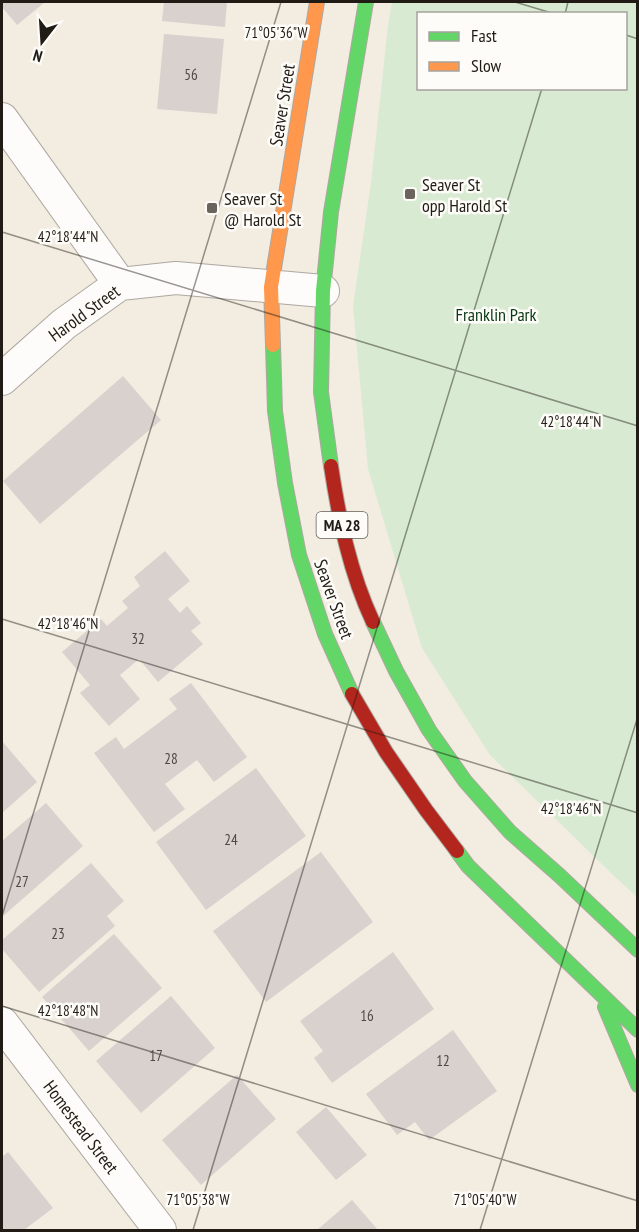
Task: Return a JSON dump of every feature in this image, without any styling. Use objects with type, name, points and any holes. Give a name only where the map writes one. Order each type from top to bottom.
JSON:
[{"type":"main road","name":"Seaver Street","points":[[317,2],[271,287],[275,411],[285,483],[299,555],[326,634],[353,697],[386,752],[426,810],[468,866],[638,1030]]},
{"type":"main road","name":"Seaver Street","points":[[366,2],[331,212],[323,291],[321,392],[331,468],[344,536],[365,605],[396,671],[429,729],[472,790],[510,832],[638,950]]},
{"type":"main road","points":[[597,989],[638,1085]]},
{"type":"street","points":[[2,119],[120,284]]},
{"type":"street","name":"Harold Street","points":[[2,379],[64,324],[120,284],[176,278],[323,291]]},
{"type":"street","name":"Homestead Street","points":[[2,1023],[159,1230]]},
{"type":"green space","name":"Franklin Park","points":[[392,2],[637,2],[637,897],[490,755],[422,648],[368,469],[353,306],[371,183]]},
{"type":"building","points":[[2,2],[45,2],[17,25],[2,7]]},
{"type":"building","points":[[164,2],[227,2],[225,27],[162,21]]},
{"type":"building","points":[[164,34],[224,39],[217,114],[157,109]]},
{"type":"building","points":[[123,376],[161,420],[40,524],[3,481]]},
{"type":"building","points":[[165,551],[190,581],[168,599],[180,613],[187,606],[201,623],[191,631],[203,644],[158,682],[139,659],[120,675],[140,699],[109,726],[80,693],[90,685],[62,652],[101,619],[107,626],[128,608],[122,601],[140,586],[134,577]]},
{"type":"building","points":[[191,683],[247,757],[214,782],[197,760],[165,784],[185,809],[154,832],[94,753],[116,737],[124,749],[177,709],[169,699]]},
{"type":"building","points":[[2,741],[37,782],[2,813]]},
{"type":"building","points":[[256,768],[306,836],[206,910],[156,842]]},
{"type":"building","points":[[46,803],[83,846],[2,917],[2,841]]},
{"type":"building","points":[[321,852],[373,922],[266,1002],[213,931]]},
{"type":"building","points":[[91,863],[124,901],[107,916],[115,926],[39,992],[2,949],[2,940]]},
{"type":"building","points":[[114,934],[162,988],[89,1051],[42,997]]},
{"type":"building","points":[[393,952],[434,1009],[332,1083],[314,1058],[323,1051],[300,1021]]},
{"type":"building","points":[[171,996],[215,1048],[141,1113],[96,1061]]},
{"type":"building","points":[[453,1030],[497,1091],[429,1140],[415,1122],[397,1135],[366,1094]]},
{"type":"building","points":[[237,1075],[276,1119],[201,1185],[162,1140]]},
{"type":"building","points":[[326,1107],[367,1155],[336,1180],[296,1132]]},
{"type":"building","points":[[8,1152],[53,1208],[24,1230],[2,1230],[2,1157]]},
{"type":"building","points":[[352,1200],[378,1230],[317,1230]]},
{"type":"traffic: fast","points":[[331,466],[321,392],[323,291],[331,212],[366,2]]},
{"type":"traffic: fast","points":[[273,345],[275,411],[285,483],[299,555],[325,634],[352,694]]},
{"type":"traffic: fast","points":[[373,622],[396,671],[429,730],[465,781],[510,832],[638,950]]},
{"type":"traffic: fast","points":[[457,851],[468,866],[638,1030]]},
{"type":"traffic: fast","points":[[605,1007],[638,1085]]},
{"type":"traffic: slow","points":[[273,345],[271,287],[317,2]]},
{"type":"traffic: jam","points":[[331,466],[346,546],[373,622]]},
{"type":"traffic: jam","points":[[352,694],[386,752],[457,851]]},
{"type":"place","name":"Seaver St opp Harold St","points":[[410,194]]},
{"type":"place","name":"Seaver St @ Harold St","points":[[212,208]]}]
